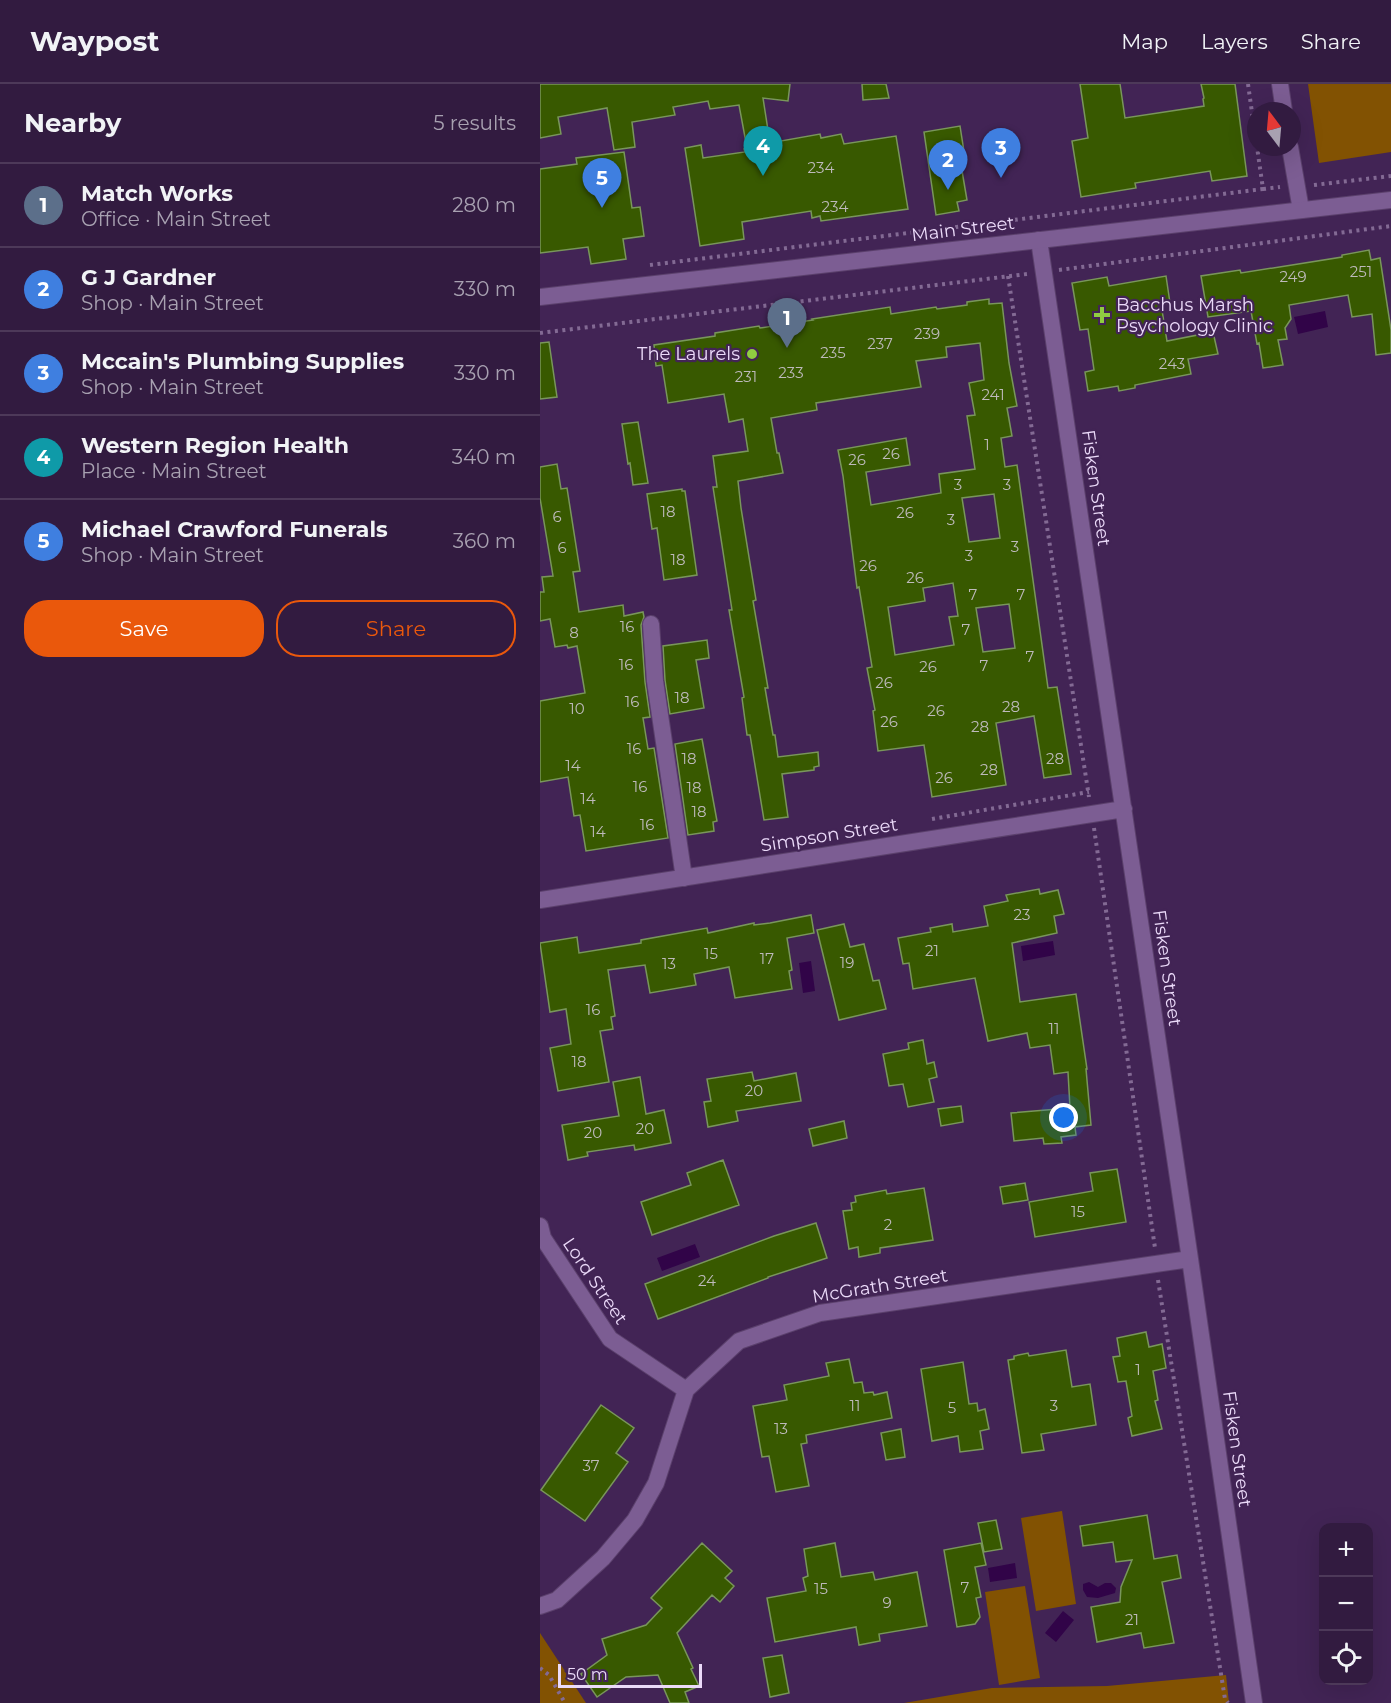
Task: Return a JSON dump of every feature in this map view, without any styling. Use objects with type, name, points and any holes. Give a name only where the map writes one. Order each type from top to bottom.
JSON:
[{"type":"street","points":[[1280,84],[1283,102]]},
{"type":"street","points":[[1291,156],[1301,210]]},
{"type":"street","name":"Main Street","points":[[540,297],[1391,200]]},
{"type":"street","name":"Fisken Street","points":[[1039,240],[1254,1703]]},
{"type":"street","points":[[651,624],[655,681],[684,878]]},
{"type":"street","name":"Simpson Street","points":[[540,900],[1124,809]]},
{"type":"street","name":"Lord Street","points":[[540,1227],[543,1239],[610,1339],[686,1390]]},
{"type":"street","name":"McGrath Street","points":[[540,1606],[556,1600],[603,1558],[635,1520],[656,1483],[686,1390],[739,1341],[820,1313],[1190,1259]]},
{"type":"path","points":[[1248,84],[1251,102]]},
{"type":"path","points":[[1258,156],[1263,189]]},
{"type":"path","points":[[647,265],[1263,189],[1391,176]]},
{"type":"path","points":[[540,333],[1044,272],[1391,226]]},
{"type":"path","points":[[1008,276],[1092,814],[1156,1264],[1226,1702]]},
{"type":"path","points":[[540,1668],[549,1675],[565,1703]]},
{"type":"shaded area","points":[[1308,84],[1391,84],[1391,152],[1319,163]]},
{"type":"shaded area","points":[[1325,311],[1328,327],[1298,334],[1294,317]]},
{"type":"shaded area","points":[[1053,941],[1055,955],[1023,961],[1021,946]]},
{"type":"shaded area","points":[[811,961],[815,991],[803,993],[799,963]]},
{"type":"shaded area","points":[[695,1244],[700,1257],[662,1271],[657,1258]]},
{"type":"shaded area","points":[[1062,1511],[1076,1604],[1036,1611],[1021,1518]]},
{"type":"shaded area","points":[[1015,1563],[1017,1578],[990,1582],[988,1568]]},
{"type":"shaded area","points":[[1089,1582],[1098,1587],[1111,1583],[1116,1588],[1115,1593],[1098,1598],[1087,1597],[1083,1584]]},
{"type":"shaded area","points":[[1025,1586],[1040,1678],[999,1685],[985,1592]]},
{"type":"shaded area","points":[[1063,1611],[1074,1620],[1056,1642],[1045,1633]]},
{"type":"shaded area","points":[[540,1633],[586,1703],[540,1703]]},
{"type":"shaded area","points":[[1226,1675],[1229,1703],[904,1703],[992,1688],[1107,1686]]},
{"type":"building","points":[[540,84],[790,84],[788,101],[763,98],[770,143],[820,134],[821,138],[841,134],[844,144],[896,136],[908,209],[821,221],[820,216],[812,218],[811,211],[742,222],[744,239],[700,246],[685,148],[701,145],[703,158],[745,152],[744,149],[747,148],[739,105],[710,109],[708,101],[673,107],[675,115],[632,122],[635,147],[614,150],[607,108],[558,117],[561,134],[540,138]]},
{"type":"building","points":[[862,84],[886,84],[889,98],[863,100]]},
{"type":"building","points":[[1080,84],[1120,84],[1125,118],[1204,106],[1201,84],[1235,84],[1247,176],[1212,181],[1210,171],[1135,183],[1136,188],[1081,197],[1072,141],[1088,138]]},
{"type":"building","points":[[960,126],[965,158],[960,159],[967,200],[957,202],[959,211],[936,215],[924,132]]},
{"type":"building","points":[[624,152],[632,208],[640,207],[644,236],[623,239],[626,259],[591,264],[588,247],[540,253],[540,169],[577,164],[576,158]]},
{"type":"building","points":[[1369,250],[1371,260],[1380,258],[1391,330],[1391,353],[1376,355],[1372,314],[1352,317],[1348,295],[1289,305],[1291,319],[1285,328],[1287,339],[1278,340],[1283,365],[1263,368],[1251,311],[1208,317],[1201,276],[1240,270],[1241,273],[1342,257],[1342,255]]},
{"type":"building","points":[[1166,276],[1170,303],[1161,304],[1167,341],[1213,332],[1218,354],[1188,359],[1191,374],[1135,385],[1135,388],[1119,391],[1118,386],[1088,391],[1085,372],[1094,370],[1088,329],[1080,330],[1072,283],[1107,277],[1109,286]]},
{"type":"building","points":[[989,299],[989,304],[1002,303],[1017,406],[1007,408],[1012,436],[1001,438],[1005,467],[1017,465],[1048,688],[1057,687],[1071,774],[1044,778],[1034,716],[996,723],[1006,785],[932,797],[924,745],[878,751],[873,711],[875,710],[867,668],[872,667],[859,587],[857,588],[838,450],[906,438],[910,465],[866,472],[871,505],[941,493],[939,474],[975,469],[967,416],[975,415],[969,383],[984,380],[980,343],[946,347],[947,357],[916,361],[921,387],[816,403],[817,410],[771,418],[783,473],[738,481],[756,600],[753,601],[768,688],[765,688],[778,757],[818,752],[819,766],[814,767],[814,770],[782,774],[788,817],[764,820],[750,735],[747,735],[742,698],[744,697],[729,610],[732,610],[713,487],[717,487],[713,456],[748,451],[743,419],[729,422],[724,394],[668,403],[662,365],[656,366],[654,345],[715,336],[715,333],[890,307],[891,314],[967,305],[967,302]],"holes":[[[994,494],[1000,538],[969,542],[962,498]],[[953,583],[958,616],[949,617],[954,645],[895,655],[888,607],[925,601],[923,588]],[[1009,604],[1015,648],[983,652],[976,608]]]},
{"type":"building","points":[[549,342],[557,397],[540,399],[540,343]]},
{"type":"building","points":[[638,422],[648,483],[633,485],[622,424]]},
{"type":"building","points":[[557,464],[561,489],[567,488],[580,571],[573,572],[579,612],[623,605],[624,616],[643,612],[641,625],[650,717],[643,718],[648,749],[654,748],[668,838],[586,851],[580,815],[574,816],[568,777],[540,782],[540,701],[585,693],[577,646],[555,647],[550,619],[540,621],[540,592],[544,592],[542,577],[553,576],[540,498],[540,467]]},
{"type":"building","points":[[682,489],[685,491],[697,575],[664,580],[657,528],[652,529],[647,494]]},
{"type":"building","points":[[707,640],[709,658],[696,660],[704,708],[670,714],[663,646]]},
{"type":"building","points":[[702,739],[717,821],[713,822],[714,831],[688,835],[675,744]]},
{"type":"building","points":[[1039,889],[1040,894],[1058,890],[1064,914],[1054,916],[1057,933],[1012,943],[1020,1002],[1076,994],[1087,1069],[1091,1125],[1075,1127],[1076,1135],[1061,1137],[1062,1143],[1044,1144],[1043,1138],[1014,1141],[1011,1113],[1070,1108],[1068,1072],[1054,1074],[1050,1045],[1030,1048],[1027,1033],[988,1041],[975,978],[913,989],[909,963],[903,964],[898,938],[931,932],[930,928],[952,924],[953,932],[988,926],[984,906],[1008,901],[1006,895]]},
{"type":"building","points":[[811,915],[814,933],[787,938],[792,970],[789,971],[792,989],[735,998],[729,967],[694,974],[696,985],[650,993],[645,965],[608,970],[615,1016],[611,1017],[613,1029],[600,1031],[609,1082],[558,1091],[550,1048],[571,1044],[566,1009],[550,1012],[540,943],[577,937],[579,953],[641,943],[641,940],[707,928],[708,933],[754,923],[754,925],[770,923]]},
{"type":"building","points":[[844,924],[850,947],[864,944],[873,981],[879,980],[886,1009],[839,1020],[817,930]]},
{"type":"building","points":[[923,1040],[927,1064],[934,1062],[937,1077],[929,1079],[934,1102],[908,1107],[903,1084],[889,1086],[883,1054],[909,1049],[908,1043]]},
{"type":"building","points":[[752,1072],[754,1081],[796,1073],[801,1101],[736,1111],[738,1121],[708,1127],[704,1102],[711,1101],[707,1079]]},
{"type":"building","points":[[640,1077],[646,1114],[664,1110],[671,1143],[635,1150],[634,1145],[587,1152],[588,1156],[568,1160],[562,1125],[619,1116],[613,1082]]},
{"type":"building","points":[[961,1106],[963,1122],[941,1126],[938,1109]]},
{"type":"building","points":[[844,1121],[847,1138],[813,1146],[809,1129]]},
{"type":"building","points":[[723,1160],[739,1205],[652,1235],[641,1202],[691,1185],[687,1173]]},
{"type":"building","points":[[1117,1169],[1126,1222],[1035,1237],[1029,1202],[1093,1191],[1090,1173]]},
{"type":"building","points":[[1025,1183],[1028,1200],[1003,1204],[1000,1187]]},
{"type":"building","points":[[924,1188],[933,1240],[880,1248],[880,1253],[859,1257],[858,1247],[849,1249],[843,1211],[852,1210],[851,1203],[856,1202],[855,1196],[886,1190],[887,1194]]},
{"type":"building","points":[[816,1223],[827,1258],[768,1277],[658,1319],[645,1284],[774,1236]]},
{"type":"building","points":[[1146,1332],[1149,1347],[1162,1344],[1166,1368],[1153,1371],[1158,1400],[1155,1401],[1162,1429],[1132,1436],[1128,1418],[1132,1416],[1126,1381],[1118,1382],[1113,1357],[1120,1356],[1117,1338]]},
{"type":"building","points":[[1066,1350],[1072,1387],[1090,1384],[1096,1425],[1041,1434],[1044,1450],[1022,1453],[1008,1360],[1028,1353],[1029,1356]]},
{"type":"building","points":[[849,1359],[854,1383],[862,1382],[864,1393],[873,1392],[874,1395],[887,1392],[892,1418],[806,1435],[807,1443],[801,1444],[809,1486],[776,1492],[769,1456],[762,1457],[753,1406],[787,1400],[784,1385],[829,1376],[826,1363]]},
{"type":"building","points":[[963,1362],[969,1404],[977,1403],[978,1411],[985,1409],[989,1429],[980,1431],[983,1449],[960,1452],[958,1436],[932,1441],[921,1369]]},
{"type":"building","points":[[601,1405],[634,1428],[616,1453],[628,1462],[585,1521],[541,1490]]},
{"type":"building","points":[[901,1429],[905,1457],[886,1460],[881,1433]]},
{"type":"building","points":[[1147,1515],[1154,1559],[1177,1555],[1181,1578],[1162,1582],[1174,1643],[1144,1648],[1141,1633],[1097,1642],[1091,1607],[1120,1602],[1121,1587],[1132,1560],[1116,1562],[1113,1542],[1083,1546],[1080,1526]]},
{"type":"building","points":[[996,1520],[1002,1549],[984,1552],[978,1523]]},
{"type":"building","points":[[702,1543],[732,1571],[725,1578],[734,1586],[720,1602],[712,1595],[677,1633],[699,1686],[685,1692],[689,1703],[670,1703],[658,1675],[626,1677],[597,1697],[581,1674],[607,1655],[602,1639],[646,1625],[662,1608],[651,1598]]},
{"type":"building","points":[[835,1543],[841,1577],[873,1572],[875,1580],[917,1572],[927,1626],[879,1634],[880,1641],[859,1645],[856,1627],[775,1642],[767,1598],[806,1591],[803,1578],[808,1576],[804,1549]]},
{"type":"building","points":[[981,1543],[986,1565],[975,1567],[981,1597],[976,1598],[980,1617],[975,1624],[957,1627],[944,1550]]},
{"type":"building","points":[[782,1655],[789,1693],[770,1697],[763,1658]]},
{"type":"place","name":"Western Region Health","points":[[763,176]]},
{"type":"place","name":"Mccain's Plumbing Supplies","points":[[1001,178]]},
{"type":"place","name":"G J Gardner","points":[[948,190]]},
{"type":"place","name":"Michael Crawford Funerals","points":[[602,208]]},
{"type":"place","name":"Bacchus Marsh Psychology Clinic","points":[[1102,315]]},
{"type":"place","name":"Match Works","points":[[787,348]]},
{"type":"place","name":"The Laurels","points":[[752,354]]}]
